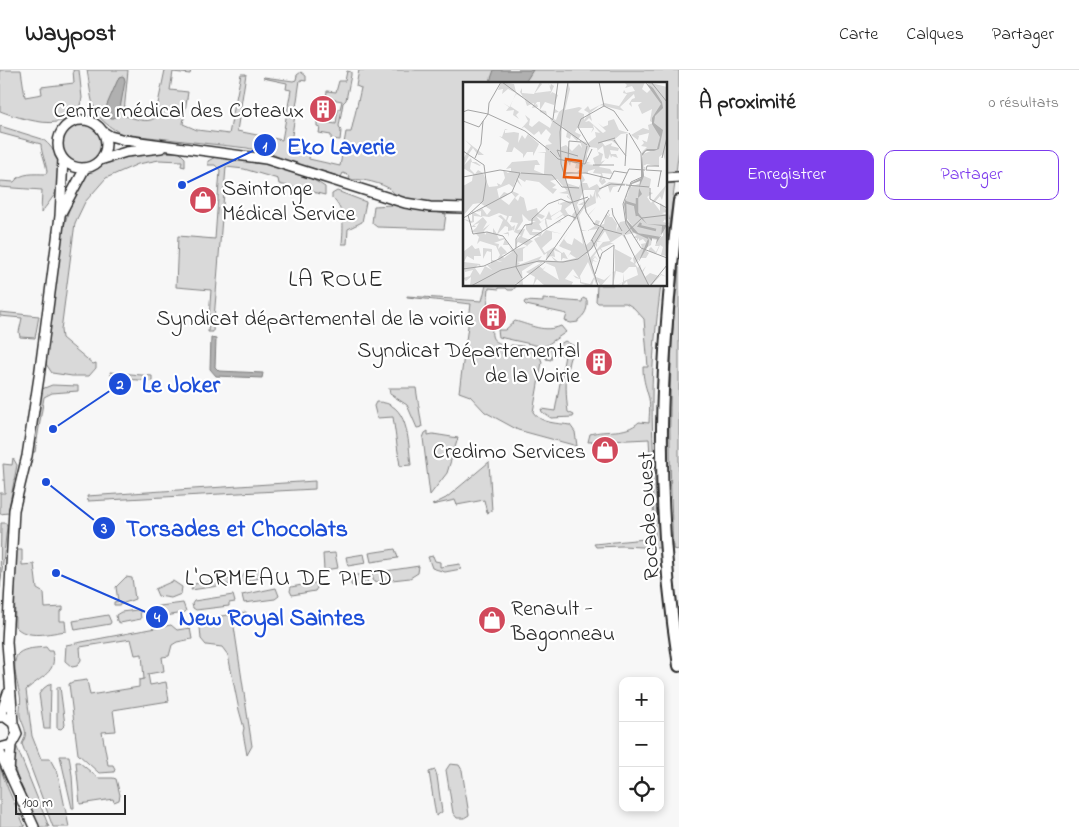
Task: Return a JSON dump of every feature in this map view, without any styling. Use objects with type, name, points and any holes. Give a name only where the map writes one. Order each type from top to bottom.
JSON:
[{"type":"main road","points":[[10,771],[11,745],[17,734],[13,723],[7,650],[14,510],[28,446],[60,216],[63,159],[57,140],[60,133],[70,122],[88,120],[110,136],[125,140],[266,158],[405,204],[463,208]]},
{"type":"main road","points":[[63,159],[73,166],[85,168],[96,164],[103,155],[106,143],[102,131]]},
{"type":"main road","points":[[100,160],[126,152],[172,147]]},
{"type":"main road","points":[[60,216],[85,168]]},
{"type":"main road","points":[[666,178],[679,177]]},
{"type":"main road","name":"Rocade Ouest","points":[[679,201],[670,276],[664,363],[662,446],[662,493],[679,666]]},
{"type":"main road","points":[[10,686],[0,717],[13,723]]},
{"type":"main road","points":[[0,748],[11,745]]},
{"type":"main road","points":[[0,753],[10,771],[34,827]]},
{"type":"shaded area","points":[[0,70],[21,70],[25,97],[42,94],[41,87],[74,83],[73,70],[79,70],[82,98],[78,112],[62,121],[50,123],[28,120],[0,111]]},
{"type":"shaded area","points":[[87,70],[128,70],[125,116],[144,121],[152,120],[155,118],[165,70],[191,70],[190,74],[173,72],[170,90],[188,92],[183,124],[197,130],[229,134],[241,74],[246,74],[237,131],[282,140],[291,90],[286,89],[287,83],[263,78],[293,81],[296,80],[297,75],[301,72],[306,76],[306,81],[300,80],[290,149],[310,152],[309,159],[340,166],[346,132],[351,132],[361,88],[356,86],[359,70],[679,70],[679,149],[676,172],[666,172],[666,82],[463,82],[463,203],[440,204],[406,199],[397,196],[387,187],[377,183],[353,180],[349,178],[350,176],[343,173],[341,177],[285,160],[272,154],[247,148],[122,134],[103,121],[94,108]]},
{"type":"shaded area","points":[[494,70],[533,70],[525,82],[490,82]]},
{"type":"shaded area","points":[[347,71],[351,72],[351,75],[339,126],[341,131],[340,140],[331,139],[331,135],[319,133],[320,127],[317,126],[317,121],[336,124],[338,109],[340,109],[342,101],[326,98],[327,91],[336,92],[339,81],[345,81]]},
{"type":"shaded area","points":[[122,76],[125,81],[119,114],[111,118],[106,112],[106,107],[119,77]]},
{"type":"shaded area","points":[[82,123],[96,129],[102,143],[96,157],[82,163],[68,157],[62,143],[68,129]]},
{"type":"shaded area","points":[[0,126],[42,139],[48,143],[56,155],[60,169],[59,183],[57,190],[41,213],[42,190],[0,187],[0,181],[14,182],[24,175],[46,174],[41,144],[0,133]]},
{"type":"shaded area","points":[[179,152],[185,158],[185,167],[181,166],[182,161],[159,160],[138,164],[106,178],[85,202],[75,223],[61,330],[62,338],[93,364],[96,363],[96,368],[89,376],[52,373],[46,364],[45,356],[62,233],[70,206],[85,174],[93,166],[117,158],[139,154]]},
{"type":"shaded area","points":[[219,155],[274,165],[302,175],[325,187],[325,195],[279,184],[278,179],[244,169],[226,167],[213,332],[208,332],[211,290],[176,287],[178,236],[215,239],[220,170],[215,165],[208,165],[208,161]]},
{"type":"shaded area","points":[[675,183],[666,247],[666,184]]},
{"type":"shaded area","points":[[337,191],[366,202],[362,222],[348,229],[347,244],[342,244],[342,214],[332,198],[332,194]]},
{"type":"shaded area","points":[[393,205],[446,214],[444,229],[377,227],[372,223],[374,206]]},
{"type":"shaded area","points":[[679,267],[679,550],[673,549],[670,408],[672,337]]},
{"type":"shaded area","points":[[486,286],[516,286],[513,290],[489,288],[485,328],[492,329],[493,339],[502,344],[502,354],[508,355],[511,345],[523,346],[539,354],[542,362],[533,412],[545,421],[570,425],[575,432],[577,446],[518,430],[485,412],[470,396],[459,392],[471,304],[407,296],[482,301]]},
{"type":"shaded area","points":[[597,286],[661,286],[652,399],[653,455],[660,548],[596,547],[594,544],[655,538],[649,439],[588,442],[590,434],[628,429],[639,422],[649,423],[649,402],[643,371],[643,367],[648,367],[644,319],[634,308],[626,303],[598,303],[596,301]]},
{"type":"shaded area","points":[[583,298],[587,300],[586,312],[578,322],[571,323],[565,321],[567,314],[524,303],[525,301],[543,302],[543,299],[582,302]]},
{"type":"shaded area","points":[[0,312],[39,316],[35,338],[20,337],[19,332],[22,318],[0,316]]},
{"type":"shaded area","points":[[515,321],[543,329],[561,326],[566,332],[544,347],[499,337],[498,330],[505,330]]},
{"type":"shaded area","points":[[211,338],[216,339],[215,367],[219,371],[263,373],[262,378],[216,376],[210,369]]},
{"type":"shaded area","points":[[565,341],[574,346],[568,363],[566,389],[568,412],[574,415],[573,417],[551,418],[542,412],[541,409],[555,411],[565,355],[552,354],[551,360],[546,359],[546,353]]},
{"type":"shaded area","points":[[110,372],[152,376],[152,381],[112,378]]},
{"type":"shaded area","points":[[52,385],[78,386],[78,391],[52,393],[44,397],[35,452],[31,452],[38,397],[42,389]]},
{"type":"shaded area","points":[[389,388],[416,388],[422,427],[417,428],[407,405],[390,394]]},
{"type":"shaded area","points":[[376,402],[387,403],[401,415],[407,434],[411,465],[400,466],[393,417],[377,418],[374,406]]},
{"type":"shaded area","points":[[428,431],[428,435],[458,438],[447,473],[430,495],[423,438]]},
{"type":"shaded area","points":[[13,458],[17,465],[8,513],[0,514],[0,493],[5,493],[3,464],[12,465]]},
{"type":"shaded area","points":[[489,462],[492,511],[487,513],[484,500],[457,505],[455,500],[432,505],[446,498]]},
{"type":"shaded area","points":[[315,481],[315,489],[88,501],[87,496]]},
{"type":"shaded area","points":[[1,523],[6,523],[7,527],[0,588]]},
{"type":"shaded area","points":[[395,549],[398,558],[371,562],[369,553]]},
{"type":"shaded area","points":[[18,550],[22,550],[22,565],[34,564],[37,589],[44,593],[45,608],[63,607],[63,610],[60,611],[60,621],[65,621],[66,631],[32,634],[26,633],[15,626],[14,554]]},
{"type":"shaded area","points":[[335,553],[338,568],[324,570],[323,554]]},
{"type":"shaded area","points":[[364,554],[366,563],[348,566],[346,557]]},
{"type":"shaded area","points":[[433,556],[435,561],[440,562],[440,567],[460,564],[461,569],[445,572],[432,568],[428,557]]},
{"type":"shaded area","points":[[419,566],[418,573],[410,578],[374,582],[372,575],[373,573]]},
{"type":"shaded area","points":[[259,569],[260,578],[240,581],[246,571]]},
{"type":"shaded area","points":[[365,574],[368,583],[351,585],[351,576]]},
{"type":"shaded area","points":[[126,577],[132,578],[135,599],[114,605],[114,602],[118,601],[116,587]]},
{"type":"shaded area","points":[[228,579],[232,584],[191,590],[194,584]]},
{"type":"shaded area","points":[[173,581],[182,587],[181,594],[171,598],[158,596],[155,589]]},
{"type":"shaded area","points":[[317,583],[315,591],[292,595],[290,591],[291,587]]},
{"type":"shaded area","points":[[276,588],[279,596],[275,599],[244,603],[242,595]]},
{"type":"shaded area","points":[[233,595],[235,602],[229,603],[229,606],[196,610],[193,608],[192,604],[194,601]]},
{"type":"shaded area","points":[[183,603],[186,611],[184,613],[153,618],[151,616],[150,611],[152,607]]},
{"type":"shaded area","points":[[140,611],[141,619],[120,623],[117,621],[116,615],[121,612]]},
{"type":"shaded area","points":[[246,612],[250,616],[233,620],[252,746],[247,755],[243,733],[244,728],[228,655],[222,647],[206,645],[201,639],[200,627],[202,621],[209,618]]},
{"type":"shaded area","points":[[108,615],[110,624],[75,630],[73,621]]},
{"type":"shaded area","points":[[171,625],[177,630],[190,628],[192,639],[172,645],[169,656],[162,657],[164,671],[148,674],[150,685],[166,682],[169,701],[113,710],[116,731],[102,732],[108,765],[113,765],[115,769],[114,772],[99,773],[78,754],[69,684],[87,680],[90,695],[139,687],[139,680],[144,679],[142,654],[135,655],[131,639],[80,647],[81,660],[77,666],[72,667],[65,661],[66,645]]},
{"type":"shaded area","points":[[46,647],[49,651],[52,651],[53,664],[51,669],[26,690],[32,736],[41,759],[50,759],[58,774],[69,827],[53,827],[22,744],[25,731],[20,716],[20,698],[15,673],[16,656],[24,650]]},
{"type":"shaded area","points":[[51,683],[50,729],[44,729],[39,694]]},
{"type":"shaded area","points":[[57,687],[60,687],[65,725],[61,729],[57,728]]},
{"type":"shaded area","points":[[16,745],[49,827],[39,827],[20,787],[14,765]]},
{"type":"shaded area","points":[[60,756],[69,756],[74,808],[72,808]]},
{"type":"shaded area","points":[[76,762],[79,762],[98,778],[116,779],[120,795],[119,800],[114,802],[113,799],[80,804]]},
{"type":"shaded area","points":[[450,764],[459,765],[462,770],[469,815],[464,818],[457,818],[453,813],[446,770]]},
{"type":"shaded area","points":[[0,767],[8,789],[25,827],[0,827]]},
{"type":"shaded area","points":[[435,770],[442,812],[436,816],[429,772]]},
{"type":"place","name":"Centre médical des Coteaux","points":[[323,109]]},
{"type":"place","name":"Eko Laverie","points":[[182,185]]},
{"type":"place","name":"Saintonge Médical Service","points":[[203,200]]},
{"type":"place","name":"Syndicat départemental de la voirie","points":[[493,317]]},
{"type":"place","name":"Syndicat Départemental de la Voirie","points":[[599,362]]},
{"type":"place","name":"Le Joker","points":[[53,429]]},
{"type":"place","name":"Credimo Services","points":[[605,450]]},
{"type":"place","name":"Torsades et Chocolats","points":[[46,482]]},
{"type":"place","name":"New Royal Saintes","points":[[56,573]]},
{"type":"place","name":"Renault - Bagonneau","points":[[492,620]]},
{"type":"district","name":"LA ROUE","points":[[336,278]]},
{"type":"district","name":"L'ORMEAU DE PIED","points":[[289,577]]}]
